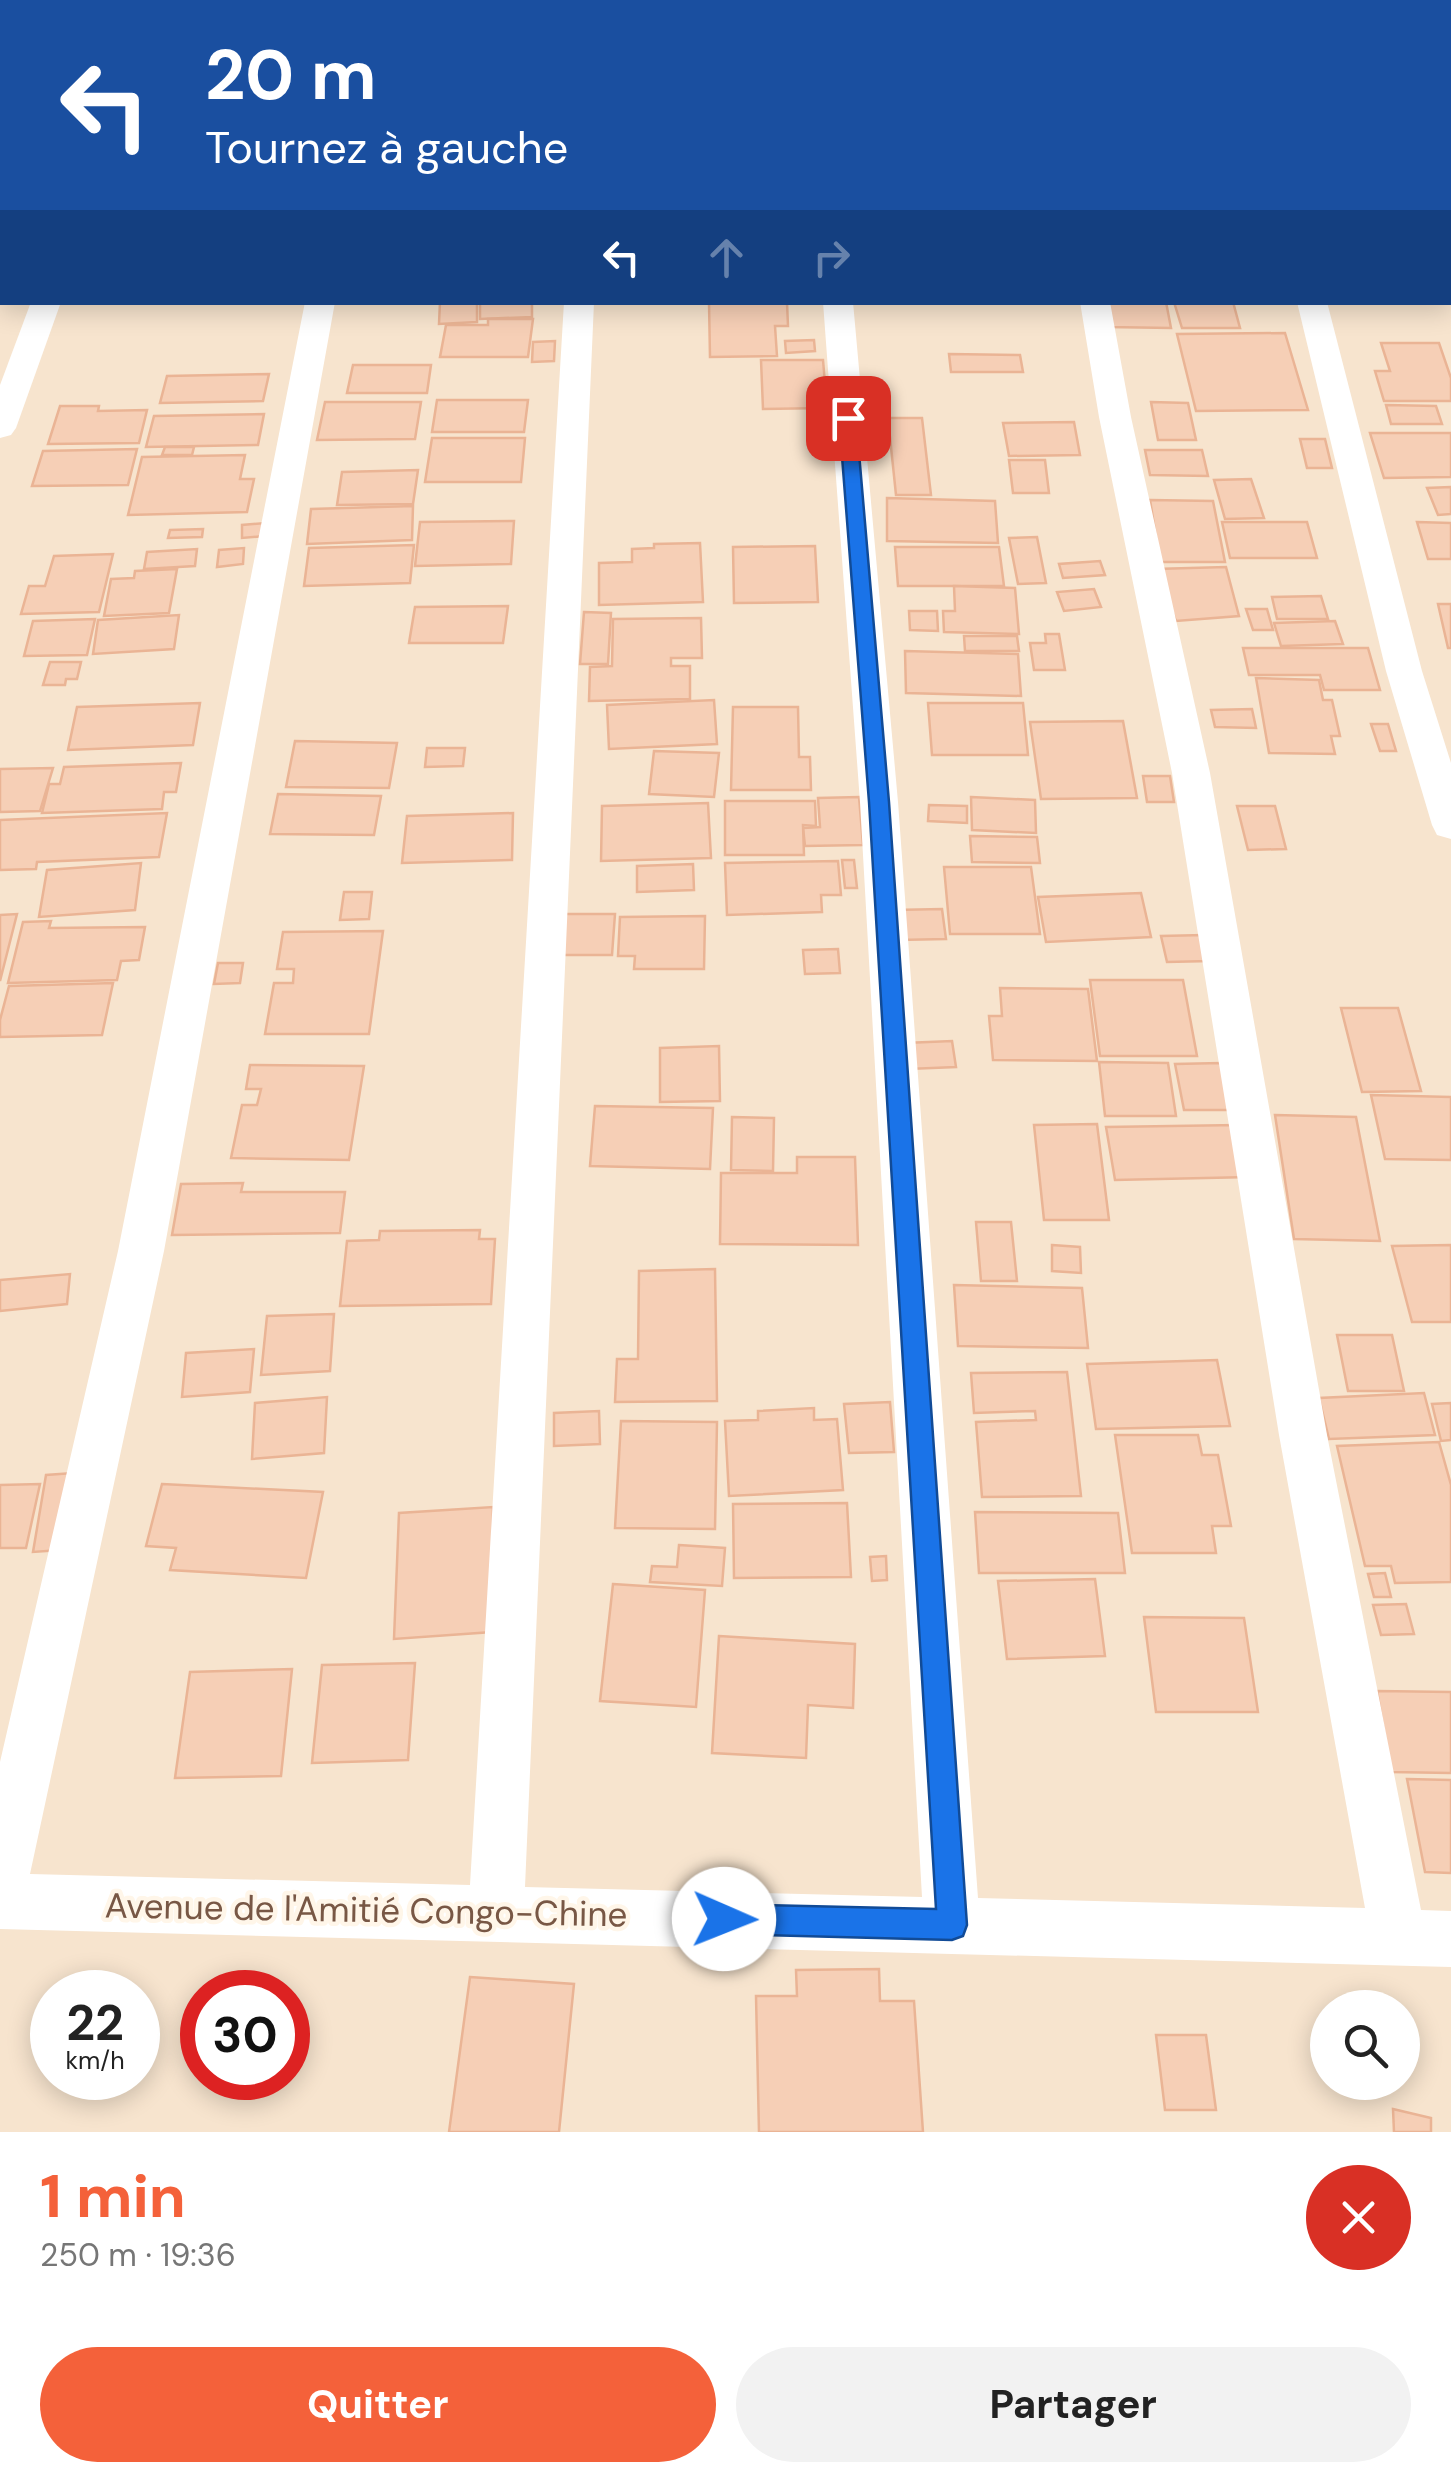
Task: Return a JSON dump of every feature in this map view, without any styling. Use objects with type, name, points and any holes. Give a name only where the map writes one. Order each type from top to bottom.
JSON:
[{"type":"street","points":[[0,428],[45,305]]},
{"type":"street","points":[[0,1883],[142,1251],[319,305]]},
{"type":"street","points":[[496,1914],[578,305]]},
{"type":"street","points":[[838,305],[879,802],[952,1925]]},
{"type":"street","points":[[1095,305],[1114,417],[1190,774],[1303,1435],[1424,1938]]},
{"type":"street","points":[[1313,305],[1404,671],[1451,825]]},
{"type":"street","name":"Avenue de l'Amitié Congo-Chine","points":[[0,1901],[1424,1938]]},
{"type":"shaded area","points":[[0,305],[1451,305],[1451,2132],[0,2132]]},
{"type":"building","points":[[440,305],[477,305],[477,322],[439,324]]},
{"type":"building","points":[[480,305],[532,305],[532,317],[480,319]]},
{"type":"building","points":[[709,305],[787,305],[788,326],[775,326],[777,356],[710,357]]},
{"type":"building","points":[[1103,305],[1167,305],[1171,328],[1107,327]]},
{"type":"building","points":[[1175,305],[1234,305],[1240,328],[1182,328]]},
{"type":"building","points":[[488,319],[533,319],[528,357],[440,357],[446,325],[488,325]]},
{"type":"building","points":[[1285,333],[1308,410],[1196,411],[1177,334]]},
{"type":"building","points":[[814,340],[815,351],[786,353],[785,341]]},
{"type":"building","points":[[555,341],[554,361],[532,362],[533,342]]},
{"type":"building","points":[[1381,343],[1439,343],[1451,378],[1451,401],[1384,401],[1375,371],[1390,371]]},
{"type":"building","points":[[949,354],[1020,355],[1023,372],[951,372]]},
{"type":"building","points":[[761,360],[823,360],[827,408],[763,409]]},
{"type":"building","points":[[353,365],[431,365],[427,393],[347,393]]},
{"type":"building","points":[[269,374],[263,401],[160,403],[167,376]]},
{"type":"building","points":[[437,400],[528,400],[524,432],[432,432]]},
{"type":"building","points":[[325,402],[421,402],[415,439],[317,440]]},
{"type":"building","points":[[1151,402],[1188,403],[1196,440],[1158,440]]},
{"type":"building","points":[[1386,405],[1436,406],[1442,424],[1391,424]]},
{"type":"building","points":[[60,406],[99,406],[98,411],[147,410],[139,443],[48,444]]},
{"type":"building","points":[[264,414],[258,445],[146,447],[154,416]]},
{"type":"building","points":[[888,418],[922,418],[931,495],[896,495]]},
{"type":"building","points":[[1074,422],[1080,455],[1009,456],[1003,423]]},
{"type":"building","points":[[1370,433],[1451,433],[1451,477],[1384,478]]},
{"type":"building","points":[[432,438],[525,438],[521,482],[425,482]]},
{"type":"building","points":[[1300,439],[1325,439],[1332,468],[1307,468]]},
{"type":"building","points":[[165,447],[194,447],[192,455],[162,455]]},
{"type":"building","points":[[137,449],[128,485],[32,486],[43,451]]},
{"type":"building","points":[[1145,450],[1202,450],[1208,476],[1150,475]]},
{"type":"building","points":[[245,455],[240,479],[254,479],[247,512],[128,515],[142,457]]},
{"type":"building","points":[[1009,460],[1045,460],[1049,493],[1013,493]]},
{"type":"building","points":[[418,470],[413,504],[337,505],[342,472]]},
{"type":"building","points":[[1251,479],[1264,518],[1225,519],[1214,480]]},
{"type":"building","points":[[1451,487],[1451,514],[1438,515],[1427,488]]},
{"type":"building","points":[[887,498],[995,501],[998,543],[887,541]]},
{"type":"building","points":[[1150,500],[1213,501],[1225,562],[1160,562]]},
{"type":"building","points":[[413,506],[412,540],[307,544],[311,509]]},
{"type":"building","points":[[514,521],[511,564],[415,566],[420,522]]},
{"type":"building","points":[[1222,522],[1307,522],[1317,558],[1230,558]]},
{"type":"building","points":[[1417,522],[1451,523],[1451,559],[1428,559]]},
{"type":"building","points":[[265,523],[265,536],[242,538],[242,525]]},
{"type":"building","points":[[203,529],[202,537],[168,538],[170,530]]},
{"type":"building","points":[[1037,537],[1046,583],[1018,584],[1009,538]]},
{"type":"building","points":[[700,543],[703,602],[599,605],[599,563],[632,562],[632,549],[654,548],[654,544]]},
{"type":"building","points":[[414,545],[410,583],[304,586],[309,548]]},
{"type":"building","points":[[815,546],[818,602],[734,603],[733,547]]},
{"type":"building","points":[[895,547],[999,547],[1004,586],[898,586]]},
{"type":"building","points":[[244,548],[243,564],[217,567],[219,550]]},
{"type":"building","points":[[197,549],[195,566],[144,569],[147,552]]},
{"type":"building","points":[[113,554],[99,612],[21,614],[29,586],[45,586],[54,556]]},
{"type":"building","points":[[1100,561],[1105,575],[1063,578],[1059,564]]},
{"type":"building","points":[[1226,567],[1239,616],[1176,621],[1155,569]]},
{"type":"building","points":[[177,569],[169,613],[104,616],[111,579],[134,578],[135,571]]},
{"type":"building","points":[[954,586],[1015,588],[1019,634],[944,632],[943,611],[955,611]]},
{"type":"building","points":[[1094,589],[1101,607],[1064,611],[1057,592]]},
{"type":"building","points":[[1321,596],[1328,619],[1277,619],[1272,597]]},
{"type":"building","points":[[1438,604],[1451,604],[1451,648],[1448,648]]},
{"type":"building","points":[[508,606],[503,643],[409,643],[415,607]]},
{"type":"building","points":[[1246,609],[1267,609],[1273,630],[1253,630]]},
{"type":"building","points":[[909,611],[937,611],[938,631],[910,630]]},
{"type":"building","points":[[584,612],[611,613],[608,664],[580,664]]},
{"type":"building","points":[[179,615],[174,649],[93,654],[98,620]]},
{"type":"building","points":[[701,618],[702,658],[671,658],[671,666],[690,666],[690,699],[589,701],[590,667],[612,666],[613,619]]},
{"type":"building","points":[[95,619],[87,655],[24,656],[33,621]]},
{"type":"building","points":[[1335,621],[1343,644],[1281,646],[1274,623]]},
{"type":"building","points":[[1045,634],[1059,634],[1065,670],[1034,670],[1030,643],[1046,643]]},
{"type":"building","points":[[964,636],[1017,636],[1019,651],[965,651]]},
{"type":"building","points":[[1243,648],[1368,648],[1380,690],[1324,690],[1320,675],[1249,675]]},
{"type":"building","points":[[905,651],[1018,654],[1021,696],[906,693]]},
{"type":"building","points":[[50,662],[81,662],[77,679],[66,679],[65,685],[43,685]]},
{"type":"building","points":[[1256,678],[1319,680],[1323,700],[1332,700],[1340,736],[1331,736],[1335,754],[1269,753]]},
{"type":"building","points":[[714,700],[717,744],[609,749],[607,705]]},
{"type":"building","points":[[200,703],[193,745],[68,750],[77,707]]},
{"type":"building","points":[[928,703],[1023,703],[1028,755],[932,755]]},
{"type":"building","points":[[733,707],[798,707],[799,757],[810,757],[811,790],[731,790]]},
{"type":"building","points":[[1252,709],[1256,728],[1215,727],[1211,710]]},
{"type":"building","points":[[1123,721],[1137,798],[1041,799],[1030,722]]},
{"type":"building","points":[[1371,724],[1388,724],[1396,751],[1380,751]]},
{"type":"building","points":[[295,741],[397,743],[389,788],[286,787]]},
{"type":"building","points":[[427,748],[465,748],[463,766],[425,767]]},
{"type":"building","points":[[654,751],[719,753],[714,797],[649,794]]},
{"type":"building","points":[[181,763],[176,792],[164,792],[162,809],[42,813],[49,784],[60,784],[64,767]]},
{"type":"building","points":[[53,768],[40,811],[0,812],[0,769]]},
{"type":"building","points":[[1143,776],[1170,776],[1174,802],[1147,802]]},
{"type":"building","points":[[278,794],[381,796],[374,835],[270,834]]},
{"type":"building","points":[[859,797],[863,845],[805,846],[803,828],[820,827],[818,798]]},
{"type":"building","points":[[971,797],[1035,800],[1036,833],[972,830]]},
{"type":"building","points":[[725,801],[815,801],[816,826],[803,825],[804,855],[725,855]]},
{"type":"building","points":[[708,803],[711,858],[601,861],[602,806]]},
{"type":"building","points":[[929,805],[967,806],[967,823],[928,821]]},
{"type":"building","points":[[1237,806],[1275,806],[1286,849],[1248,850]]},
{"type":"building","points":[[167,813],[159,857],[37,862],[36,869],[0,870],[0,820]]},
{"type":"building","points":[[513,813],[512,860],[402,863],[407,816]]},
{"type":"building","points":[[970,836],[1037,837],[1040,863],[972,862]]},
{"type":"building","points":[[842,860],[854,860],[857,888],[845,888]]},
{"type":"building","points":[[838,861],[841,895],[821,895],[822,912],[727,915],[725,863]]},
{"type":"building","points":[[141,863],[135,910],[39,917],[47,870]]},
{"type":"building","points":[[693,864],[694,890],[637,892],[637,866]]},
{"type":"building","points":[[944,867],[1031,867],[1040,934],[950,934]]},
{"type":"building","points":[[344,892],[372,892],[369,919],[340,920]]},
{"type":"building","points":[[1141,893],[1151,937],[1046,942],[1038,897]]},
{"type":"building","points":[[942,909],[946,939],[898,940],[894,910]]},
{"type":"building","points":[[17,914],[0,981],[0,915]]},
{"type":"building","points":[[565,914],[615,914],[612,955],[562,955]]},
{"type":"building","points":[[705,916],[704,969],[634,969],[635,956],[618,956],[620,917]]},
{"type":"building","points":[[51,921],[49,928],[145,927],[139,960],[121,961],[117,980],[8,983],[23,922]]},
{"type":"building","points":[[383,931],[369,1034],[265,1034],[274,983],[293,983],[294,969],[277,969],[283,932]]},
{"type":"building","points":[[1204,935],[1210,961],[1167,962],[1161,936]]},
{"type":"building","points":[[838,949],[840,973],[805,974],[803,950]]},
{"type":"building","points":[[218,963],[243,963],[240,983],[214,984]]},
{"type":"building","points":[[1090,980],[1183,980],[1197,1056],[1100,1056]]},
{"type":"building","points":[[113,983],[102,1035],[0,1037],[9,986]]},
{"type":"building","points":[[1000,988],[1088,989],[1097,1061],[993,1060],[989,1016],[1002,1016]]},
{"type":"building","points":[[1341,1008],[1398,1008],[1421,1091],[1362,1092]]},
{"type":"building","points":[[952,1041],[956,1067],[908,1069],[905,1043]]},
{"type":"building","points":[[719,1046],[720,1101],[660,1102],[660,1048]]},
{"type":"building","points":[[1099,1062],[1168,1063],[1176,1116],[1105,1116]]},
{"type":"building","points":[[1221,1063],[1230,1110],[1184,1110],[1175,1064]]},
{"type":"building","points":[[250,1065],[364,1066],[349,1160],[231,1158],[242,1105],[257,1105],[261,1089],[246,1089]]},
{"type":"building","points":[[1371,1095],[1451,1097],[1451,1160],[1385,1159]]},
{"type":"building","points":[[595,1106],[713,1108],[710,1169],[590,1166]]},
{"type":"building","points":[[1275,1115],[1356,1117],[1380,1241],[1294,1239]]},
{"type":"building","points":[[732,1117],[774,1118],[773,1171],[731,1170]]},
{"type":"building","points":[[1097,1124],[1109,1220],[1044,1220],[1034,1125]]},
{"type":"building","points":[[1238,1125],[1250,1177],[1115,1180],[1106,1127]]},
{"type":"building","points":[[797,1157],[855,1157],[858,1245],[720,1244],[721,1173],[797,1173]]},
{"type":"building","points":[[243,1183],[241,1192],[345,1192],[340,1233],[172,1235],[181,1184]]},
{"type":"building","points":[[976,1222],[1011,1222],[1017,1281],[981,1281]]},
{"type":"building","points":[[480,1230],[479,1239],[495,1239],[491,1304],[340,1306],[347,1241],[379,1240],[380,1231]]},
{"type":"building","points":[[1052,1245],[1080,1247],[1081,1273],[1052,1271]]},
{"type":"building","points":[[1451,1245],[1451,1322],[1412,1322],[1392,1246]]},
{"type":"building","points":[[715,1269],[717,1401],[615,1402],[617,1359],[638,1359],[639,1271]]},
{"type":"building","points":[[70,1274],[67,1304],[0,1311],[0,1280]]},
{"type":"building","points":[[954,1285],[1082,1288],[1088,1348],[958,1346]]},
{"type":"building","points":[[334,1314],[330,1371],[261,1375],[267,1316]]},
{"type":"building","points":[[1337,1335],[1392,1335],[1404,1391],[1348,1391]]},
{"type":"building","points":[[254,1349],[250,1392],[182,1397],[186,1353]]},
{"type":"building","points":[[1217,1360],[1230,1426],[1096,1429],[1087,1364]]},
{"type":"building","points":[[1067,1372],[1081,1496],[982,1497],[976,1422],[1036,1420],[1035,1411],[974,1413],[971,1373]]},
{"type":"building","points":[[1424,1393],[1435,1435],[1329,1439],[1319,1398]]},
{"type":"building","points":[[327,1397],[324,1453],[252,1459],[255,1403]]},
{"type":"building","points":[[890,1402],[894,1452],[849,1453],[844,1404]]},
{"type":"building","points":[[1451,1403],[1451,1440],[1441,1441],[1432,1404]]},
{"type":"building","points":[[814,1408],[814,1420],[837,1419],[843,1490],[729,1496],[725,1421],[758,1420],[758,1411]]},
{"type":"building","points":[[599,1411],[600,1444],[554,1446],[554,1413]]},
{"type":"building","points":[[621,1421],[717,1422],[715,1529],[615,1528]]},
{"type":"building","points":[[1115,1435],[1198,1435],[1202,1455],[1218,1455],[1231,1526],[1212,1526],[1216,1553],[1132,1553]]},
{"type":"building","points":[[1439,1442],[1451,1485],[1451,1582],[1395,1583],[1391,1566],[1365,1566],[1337,1446]]},
{"type":"building","points":[[87,1472],[75,1549],[33,1552],[46,1475]]},
{"type":"building","points":[[40,1484],[26,1548],[0,1548],[0,1485]]},
{"type":"building","points":[[162,1484],[323,1492],[306,1578],[170,1570],[176,1548],[146,1546]]},
{"type":"building","points":[[847,1503],[851,1577],[734,1578],[733,1504]]},
{"type":"building","points":[[493,1507],[492,1632],[394,1639],[399,1513]]},
{"type":"building","points":[[975,1512],[1118,1513],[1125,1573],[979,1573]]},
{"type":"building","points":[[679,1545],[725,1548],[722,1586],[650,1582],[652,1566],[677,1567]]},
{"type":"building","points":[[886,1556],[887,1580],[872,1581],[870,1557]]},
{"type":"building","points":[[1385,1573],[1391,1597],[1374,1597],[1368,1574]]},
{"type":"building","points":[[1095,1579],[1105,1656],[1007,1659],[998,1581]]},
{"type":"building","points":[[613,1584],[705,1590],[696,1707],[600,1701]]},
{"type":"building","points":[[1406,1604],[1414,1634],[1381,1635],[1373,1605]]},
{"type":"building","points":[[1144,1617],[1244,1618],[1258,1712],[1156,1712]]},
{"type":"building","points":[[719,1636],[855,1644],[853,1708],[808,1705],[806,1758],[712,1753]]},
{"type":"building","points":[[415,1663],[408,1760],[312,1763],[322,1665]]},
{"type":"building","points":[[292,1669],[281,1776],[175,1778],[190,1672]]},
{"type":"building","points":[[1377,1691],[1451,1692],[1451,1773],[1391,1772]]},
{"type":"building","points":[[1407,1779],[1451,1780],[1451,1873],[1425,1872]]},
{"type":"building","points":[[879,1969],[880,2001],[914,2001],[923,2132],[759,2132],[756,1996],[797,1996],[796,1970]]},
{"type":"building","points":[[470,1977],[574,1984],[559,2132],[449,2132]]},
{"type":"building","points":[[1156,2035],[1206,2035],[1216,2110],[1165,2110]]},
{"type":"building","points":[[1393,2109],[1431,2118],[1431,2132],[1394,2132]]},
{"type":"route","points":[[724,1919],[952,1925],[879,802],[848,418]]}]
